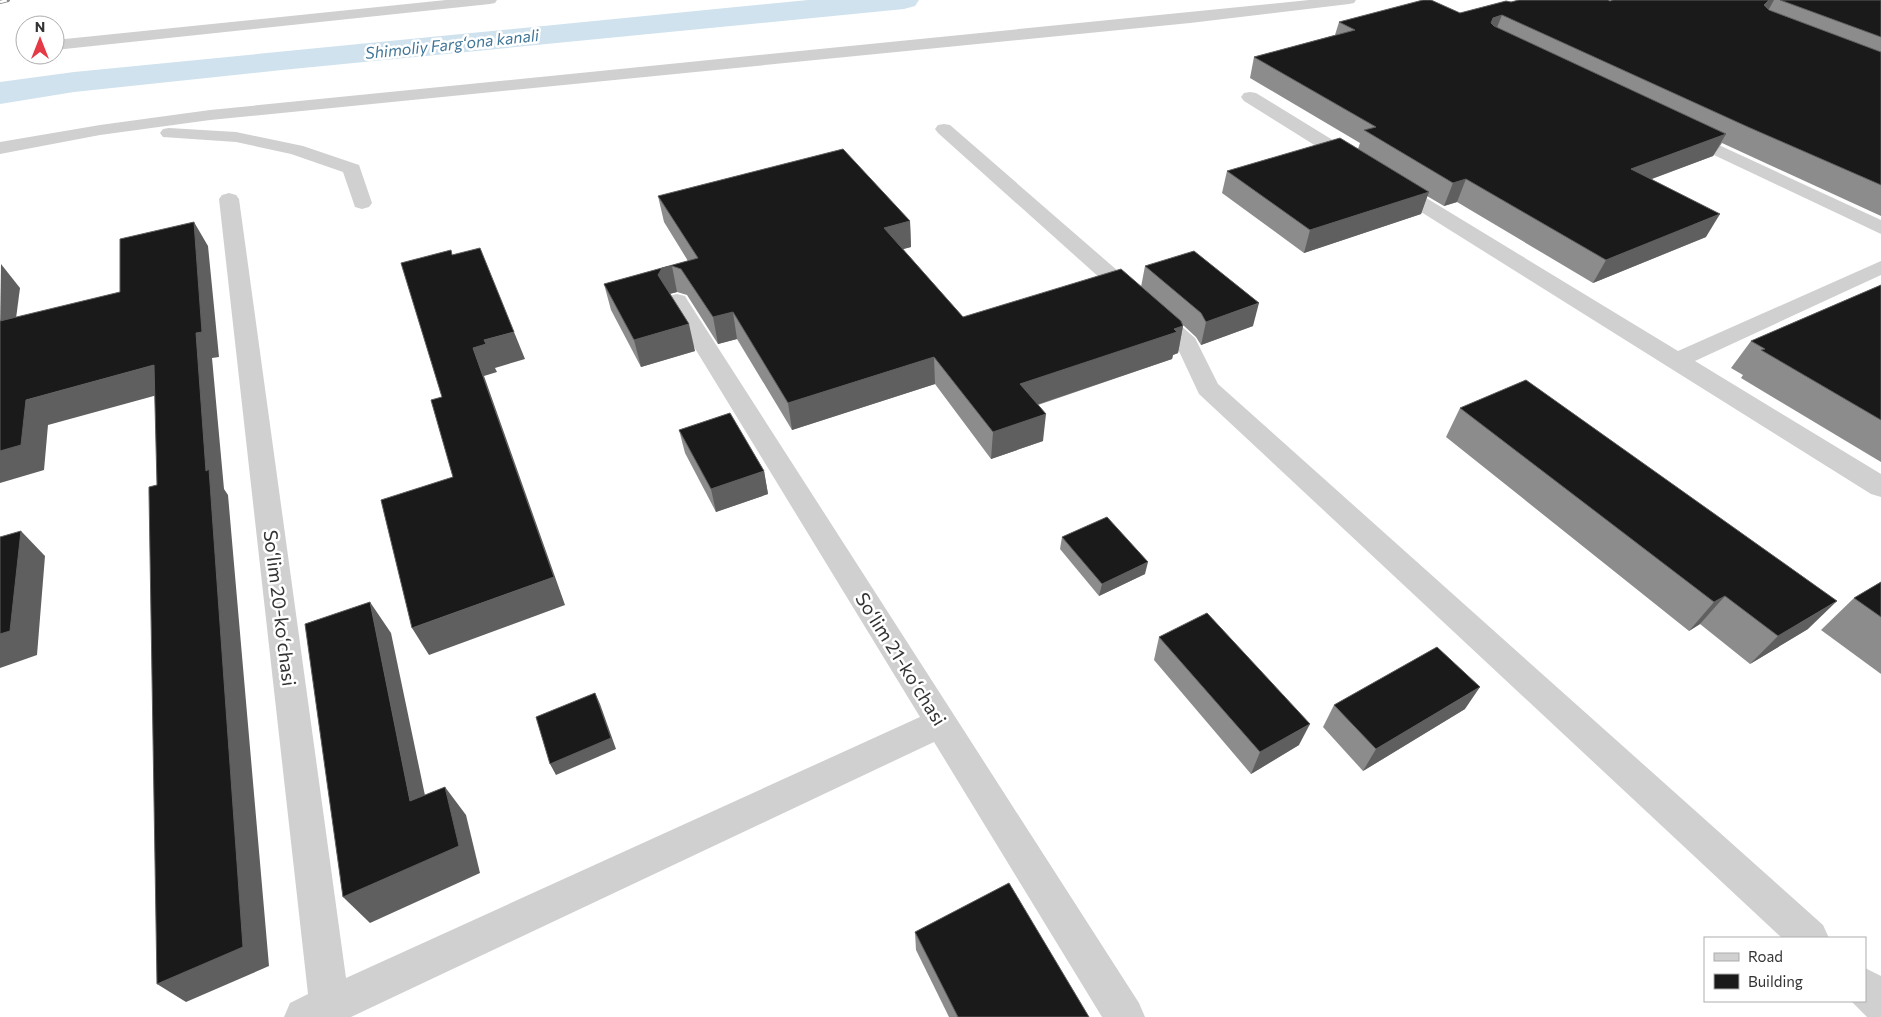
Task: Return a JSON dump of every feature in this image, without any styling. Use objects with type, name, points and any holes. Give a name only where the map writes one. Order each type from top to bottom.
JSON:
[{"type":"street","points":[[65,43],[490,0]]},
{"type":"street","points":[[0,148],[100,130],[210,115],[1180,19],[1349,0]]},
{"type":"street","points":[[1250,97],[1881,487]]},
{"type":"street","points":[[1670,127],[1881,228]]},
{"type":"street","points":[[944,129],[1187,343],[1208,388],[1809,937]]},
{"type":"street","points":[[100,130],[236,137],[296,150],[352,169],[362,203]]},
{"type":"street","name":"Soʻlim 20-koʻchasi","points":[[229,199],[322,1013]]},
{"type":"street","points":[[1676,361],[1881,267]]},
{"type":"street","name":"Soʻlim 21-koʻchasi","points":[[677,301],[1125,1017]]},
{"type":"street","points":[[322,1013],[941,723]]},
{"type":"street","points":[[1866,989],[1881,1003]]},
{"type":"building","points":[[1423,0],[1431,0],[1460,13],[1506,1],[1519,0],[1769,0],[1764,5],[1769,10],[1881,52],[1881,185],[1748,127],[1502,15],[1493,18],[1491,23],[1494,26],[1726,134],[1631,169],[1720,214],[1606,260],[1466,179],[1453,183],[1364,130],[1376,127],[1254,57],[1355,30],[1339,22]]},
{"type":"building","points":[[1780,0],[1881,0],[1881,37]]},
{"type":"building","points":[[1340,138],[1429,192],[1310,230],[1227,171]]},
{"type":"building","points":[[843,149],[910,221],[884,228],[963,317],[1121,269],[1181,321],[1183,326],[1174,329],[1177,332],[1020,384],[1046,414],[993,432],[934,357],[788,403],[733,312],[713,317],[681,269],[672,266],[662,268],[658,275],[689,324],[634,340],[604,284],[698,258],[658,196]]},
{"type":"building","points":[[194,222],[202,332],[196,333],[206,471],[209,469],[243,947],[157,984],[149,492],[149,487],[157,485],[154,365],[26,400],[21,445],[0,451],[0,321],[120,292],[120,239]]},
{"type":"building","points":[[480,248],[514,332],[484,340],[486,344],[473,348],[554,577],[412,628],[381,500],[453,477],[431,400],[442,397],[401,263],[451,250],[452,255]]},
{"type":"building","points":[[1194,251],[1259,303],[1206,322],[1201,313],[1145,266]]},
{"type":"building","points":[[1881,285],[1881,420],[1761,350],[1765,349],[1751,341]]},
{"type":"building","points":[[1526,380],[1837,601],[1778,636],[1725,596],[1714,602],[1460,408]]},
{"type":"building","points":[[730,413],[764,471],[711,489],[679,430]]},
{"type":"building","points":[[1107,517],[1148,562],[1102,584],[1062,537]]},
{"type":"building","points":[[21,531],[10,631],[0,634],[0,537]]},
{"type":"building","points":[[1881,582],[1881,617],[1854,598]]},
{"type":"building","points":[[370,602],[410,801],[445,787],[459,846],[343,897],[305,624]]},
{"type":"building","points":[[1207,613],[1310,724],[1260,752],[1159,637]]},
{"type":"building","points":[[1437,647],[1480,687],[1376,749],[1334,705]]},
{"type":"building","points":[[595,693],[611,738],[550,764],[536,717]]},
{"type":"building","points":[[1009,883],[1089,1017],[958,1017],[915,932]]},
{"type":"waterway","name":"Shimoliy Fargʻona kanali","points":[[0,93],[74,82],[282,60],[904,0]]},
{"type":"railway","points":[[0,2],[8,0]]}]
